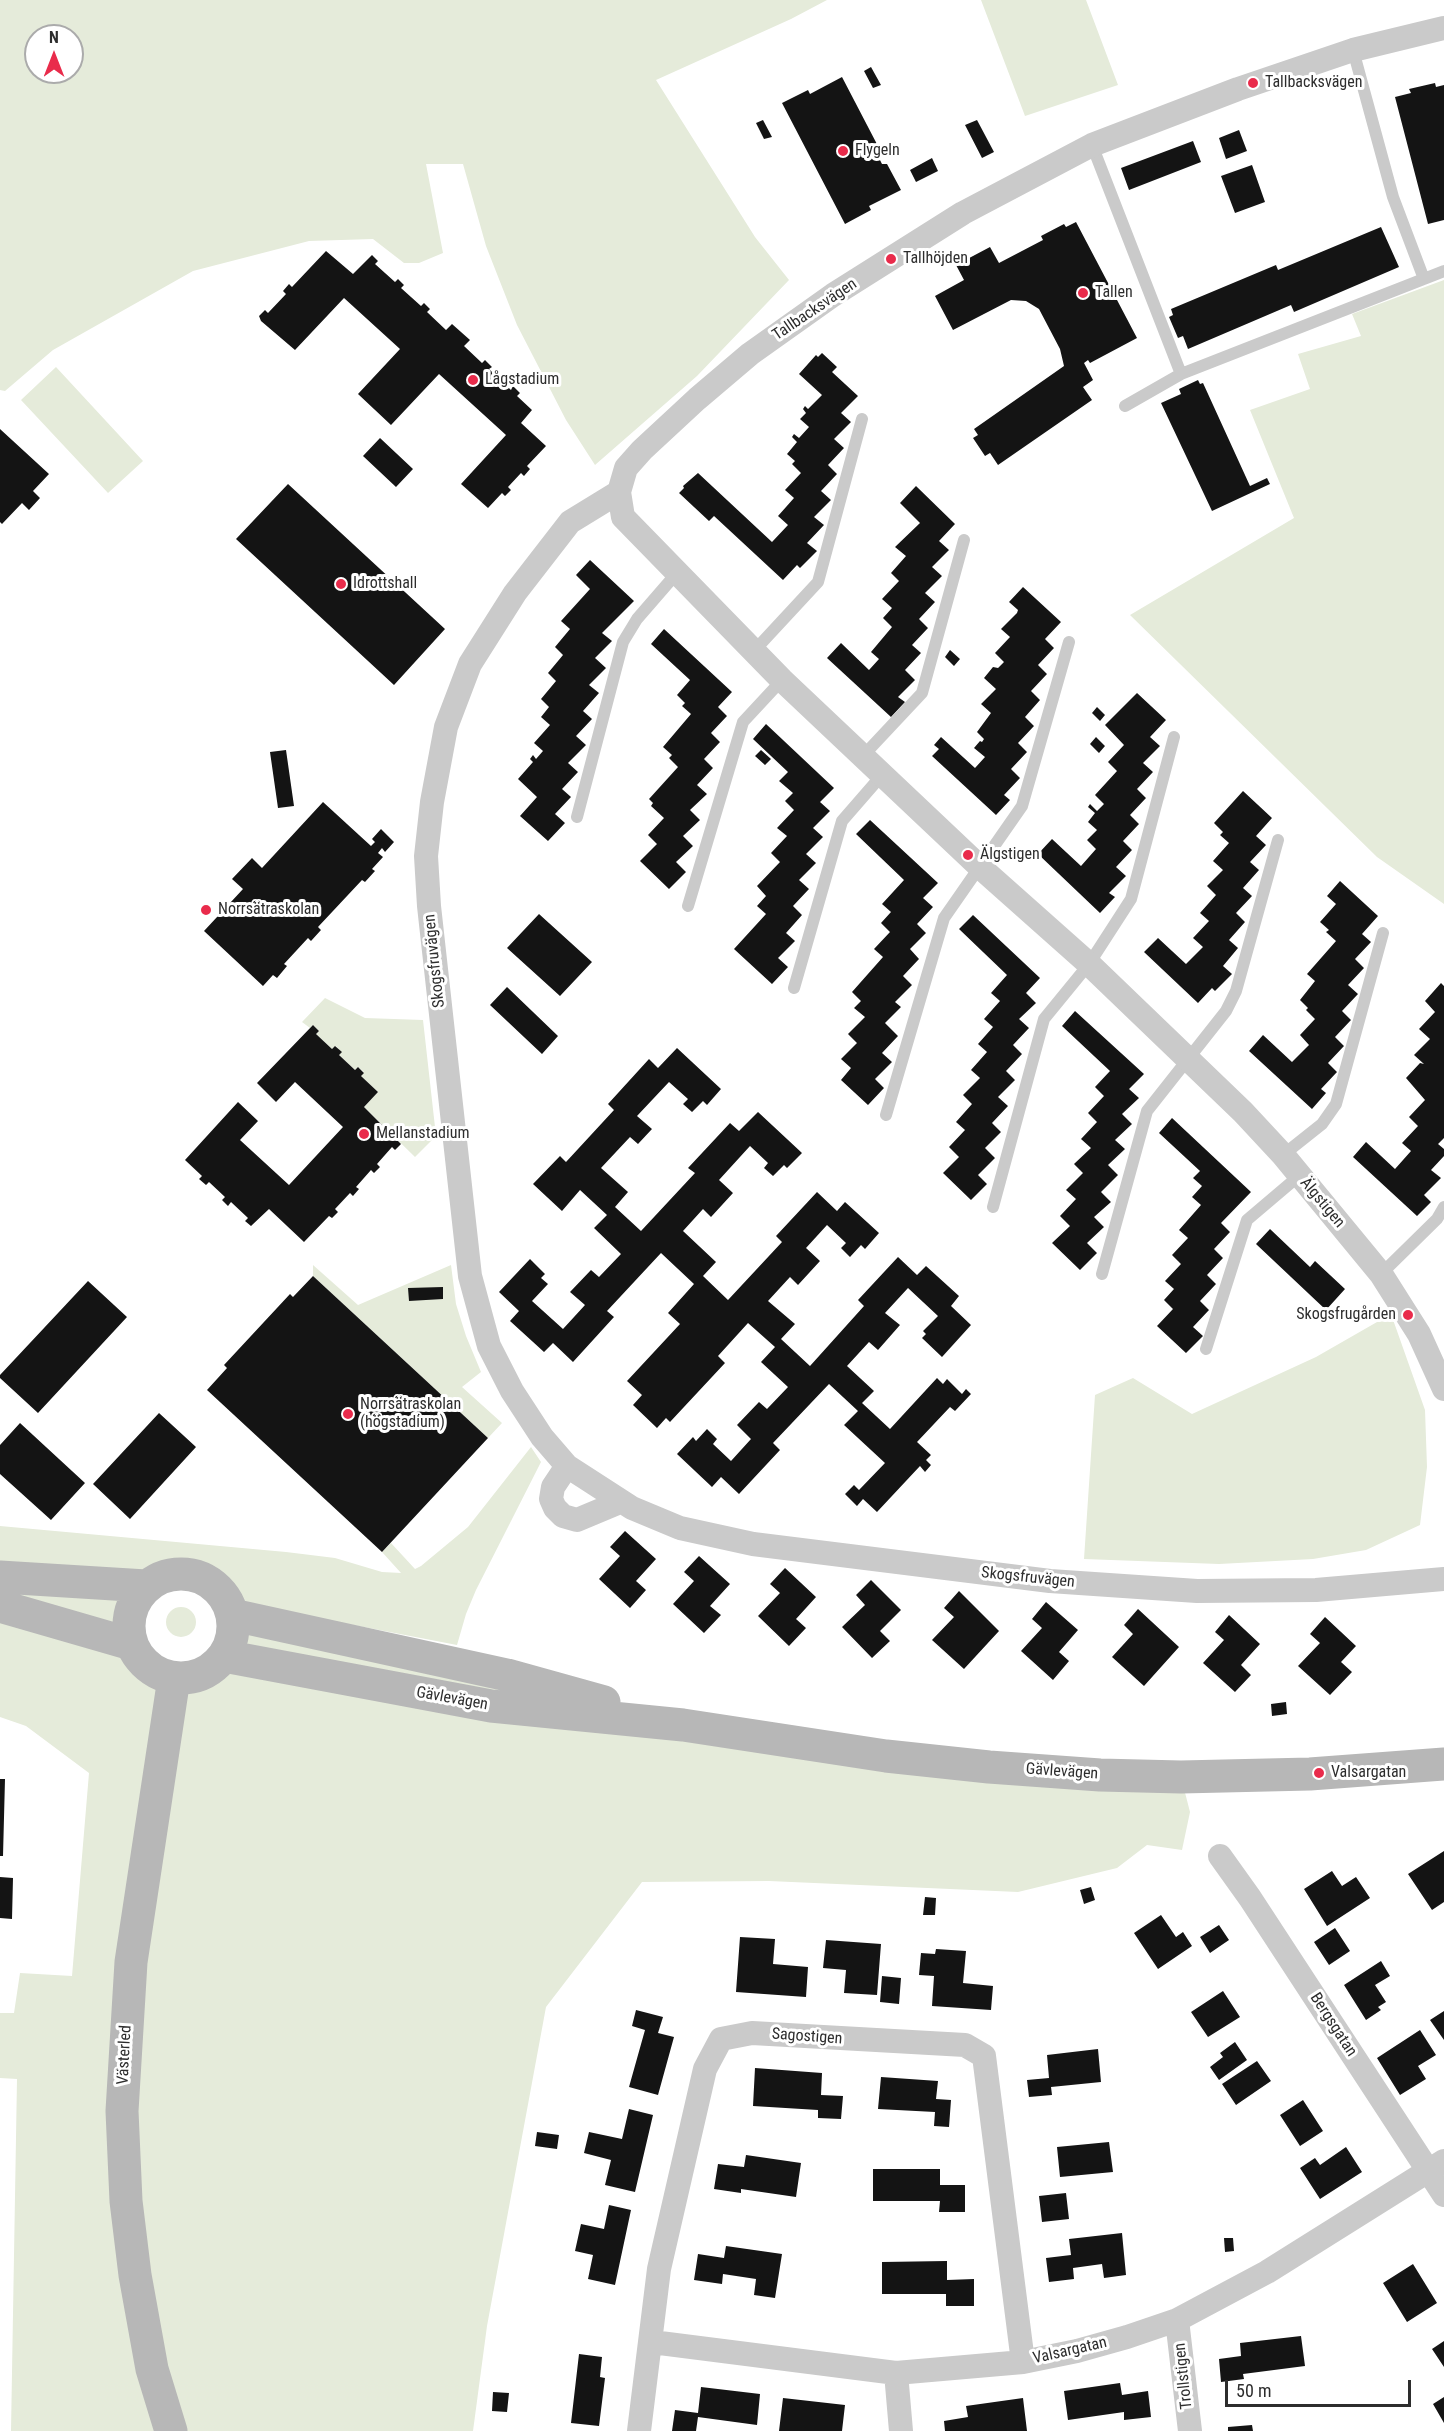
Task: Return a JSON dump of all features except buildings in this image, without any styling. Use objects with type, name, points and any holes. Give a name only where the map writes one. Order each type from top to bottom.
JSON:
[{"type":"main road","points":[[184,1573],[198,1576],[214,1585],[226,1598],[232,1615],[233,1629],[224,1656],[214,1667],[203,1674],[189,1678],[161,1675],[148,1667],[131,1644],[128,1628],[136,1596],[146,1586],[164,1575],[184,1573]]},
{"type":"main road","points":[[0,1577],[146,1586]]},
{"type":"main road","points":[[0,1606],[131,1644]]},
{"type":"main road","name":"Gävlevägen","points":[[232,1615],[507,1675],[683,1725]]},
{"type":"main road","name":"Gävlevägen","points":[[224,1656],[491,1707],[683,1725],[909,1759],[1100,1775],[1281,1775],[1444,1764]]},
{"type":"main road","name":"Västerled","points":[[171,2431],[150,2359],[135,2275],[126,2201],[122,2111],[131,1962],[174,1678]]},
{"type":"street","name":"Tallbacksvägen","points":[[623,518],[619,492],[626,468],[697,399],[750,354],[833,295],[963,213],[1092,145],[1253,83],[1353,50],[1444,28]]},
{"type":"street","name":"Skogsfruvägen","points":[[619,492],[570,522],[515,593],[470,664],[446,727],[432,802],[426,856],[429,906],[468,1260],[478,1310],[489,1346],[512,1391],[542,1437],[567,1466],[620,1502],[680,1528],[724,1538],[822,1554],[1050,1581],[1197,1591],[1316,1590],[1444,1579]]},
{"type":"street","name":"Älgstigen","points":[[623,518],[782,680],[981,868],[1089,964],[1190,1059],[1283,1155],[1381,1274],[1419,1334],[1444,1389]]},
{"type":"street","points":[[567,1466],[553,1487],[551,1499],[555,1508],[563,1516],[577,1520],[620,1502]]},
{"type":"street","name":"Bergsgatan","points":[[1220,1856],[1436,2166],[1444,2195]]},
{"type":"street","name":"Sagostigen","points":[[639,2431],[652,2342],[659,2269],[705,2069],[721,2038],[752,2033],[965,2045],[984,2056],[1023,2362]]},
{"type":"street","name":"Valsargatan","points":[[652,2342],[896,2373],[1023,2362],[1097,2346],[1178,2320],[1267,2272],[1436,2166]]},
{"type":"street","name":"Trollstigen","points":[[1178,2320],[1190,2431]]},
{"type":"street","points":[[896,2373],[901,2431]]},
{"type":"lane","points":[[1353,50],[1393,197],[1424,279]]},
{"type":"lane","points":[[1092,145],[1181,374]]},
{"type":"lane","points":[[1125,406],[1181,374],[1444,271]]},
{"type":"lane","points":[[754,651],[818,582],[862,419]]},
{"type":"lane","points":[[862,757],[922,693],[964,540]]},
{"type":"lane","points":[[577,817],[623,642],[637,619],[676,574]]},
{"type":"lane","points":[[886,1115],[944,918],[1022,806],[1069,642]]},
{"type":"lane","points":[[688,906],[743,722],[782,680]]},
{"type":"lane","points":[[993,1207],[1044,1019],[1089,964],[1131,899],[1174,737]]},
{"type":"lane","points":[[794,988],[842,821],[882,775]]},
{"type":"lane","points":[[1102,1274],[1147,1111],[1226,1011],[1236,991],[1278,840]]},
{"type":"lane","points":[[1283,1155],[1322,1124],[1336,1104],[1383,933]]},
{"type":"lane","points":[[1206,1349],[1247,1220],[1300,1175]]},
{"type":"lane","points":[[1381,1274],[1437,1219],[1444,1207]]},
{"type":"green space","points":[[0,0],[827,0],[791,19],[656,80],[755,237],[789,280],[697,376],[595,465],[566,420],[517,325],[486,246],[463,164],[426,164],[443,253],[419,263],[404,263],[373,239],[309,241],[193,271],[53,350],[5,391],[0,390]]},
{"type":"green space","points":[[981,0],[1086,0],[1118,85],[1025,116]]},
{"type":"green space","points":[[1444,280],[1444,904],[1377,857],[1130,615],[1294,518],[1250,410],[1310,389],[1298,354],[1361,336],[1352,314]]},
{"type":"green space","points":[[56,367],[143,461],[108,493],[21,400]]},
{"type":"green space","points":[[325,998],[365,1018],[423,1020],[436,1136],[415,1157],[364,1107],[378,1092],[361,1076],[364,1072],[358,1067],[355,1070],[339,1055],[341,1052],[336,1046],[332,1049],[316,1034],[319,1031],[313,1025],[310,1028],[302,1022]]},
{"type":"green space","points":[[313,1265],[358,1305],[451,1265],[456,1304],[481,1372],[462,1387],[502,1423],[488,1438],[313,1276]]},
{"type":"green space","points":[[1391,1314],[1425,1410],[1427,1467],[1420,1525],[1366,1550],[1313,1559],[1219,1564],[1084,1559],[1095,1395],[1133,1378],[1192,1414],[1316,1357]]},
{"type":"green space","points":[[531,1447],[541,1462],[476,1590],[457,1645],[296,1614],[683,1725],[1181,1777],[1190,1812],[1182,1850],[1147,1845],[1117,1868],[1018,1892],[769,1881],[642,1882],[546,2007],[487,2326],[473,2431],[11,2431],[17,2079],[0,2078],[0,2013],[14,2013],[20,1973],[72,1976],[89,1773],[26,1726],[0,1717],[0,1526],[286,1552],[335,1558],[382,1572],[401,1573],[382,1552],[391,1543],[415,1569],[468,1527]],"holes":[[[184,1573],[198,1576],[214,1585],[226,1598],[233,1615],[230,1643],[214,1667],[203,1674],[188,1678],[161,1675],[148,1667],[138,1656],[128,1628],[136,1596],[146,1586],[164,1575]]]},
{"type":"green space","points":[[181,1607],[192,1611],[196,1622],[192,1633],[181,1637],[170,1633],[166,1622],[170,1611]]},
{"type":"place","name":"Tallbacksvägen","points":[[1253,83]]},
{"type":"place","name":"Flygeln","points":[[843,151]]},
{"type":"place","name":"Tallhöjden","points":[[891,259]]},
{"type":"place","name":"Tallen","points":[[1083,293]]},
{"type":"place","name":"Lågstadium","points":[[473,380]]},
{"type":"place","name":"Idrottshall","points":[[341,584]]},
{"type":"place","name":"Älgstigen","points":[[968,855]]},
{"type":"place","name":"Norrsätraskolan","points":[[206,910]]},
{"type":"place","name":"Mellanstadium","points":[[364,1134]]},
{"type":"place","name":"Skogsfrugården","points":[[1408,1315]]},
{"type":"place","name":"Norrsätraskolan (högstadium)","points":[[348,1414]]},
{"type":"place","name":"Valsargatan","points":[[1319,1773]]}]
